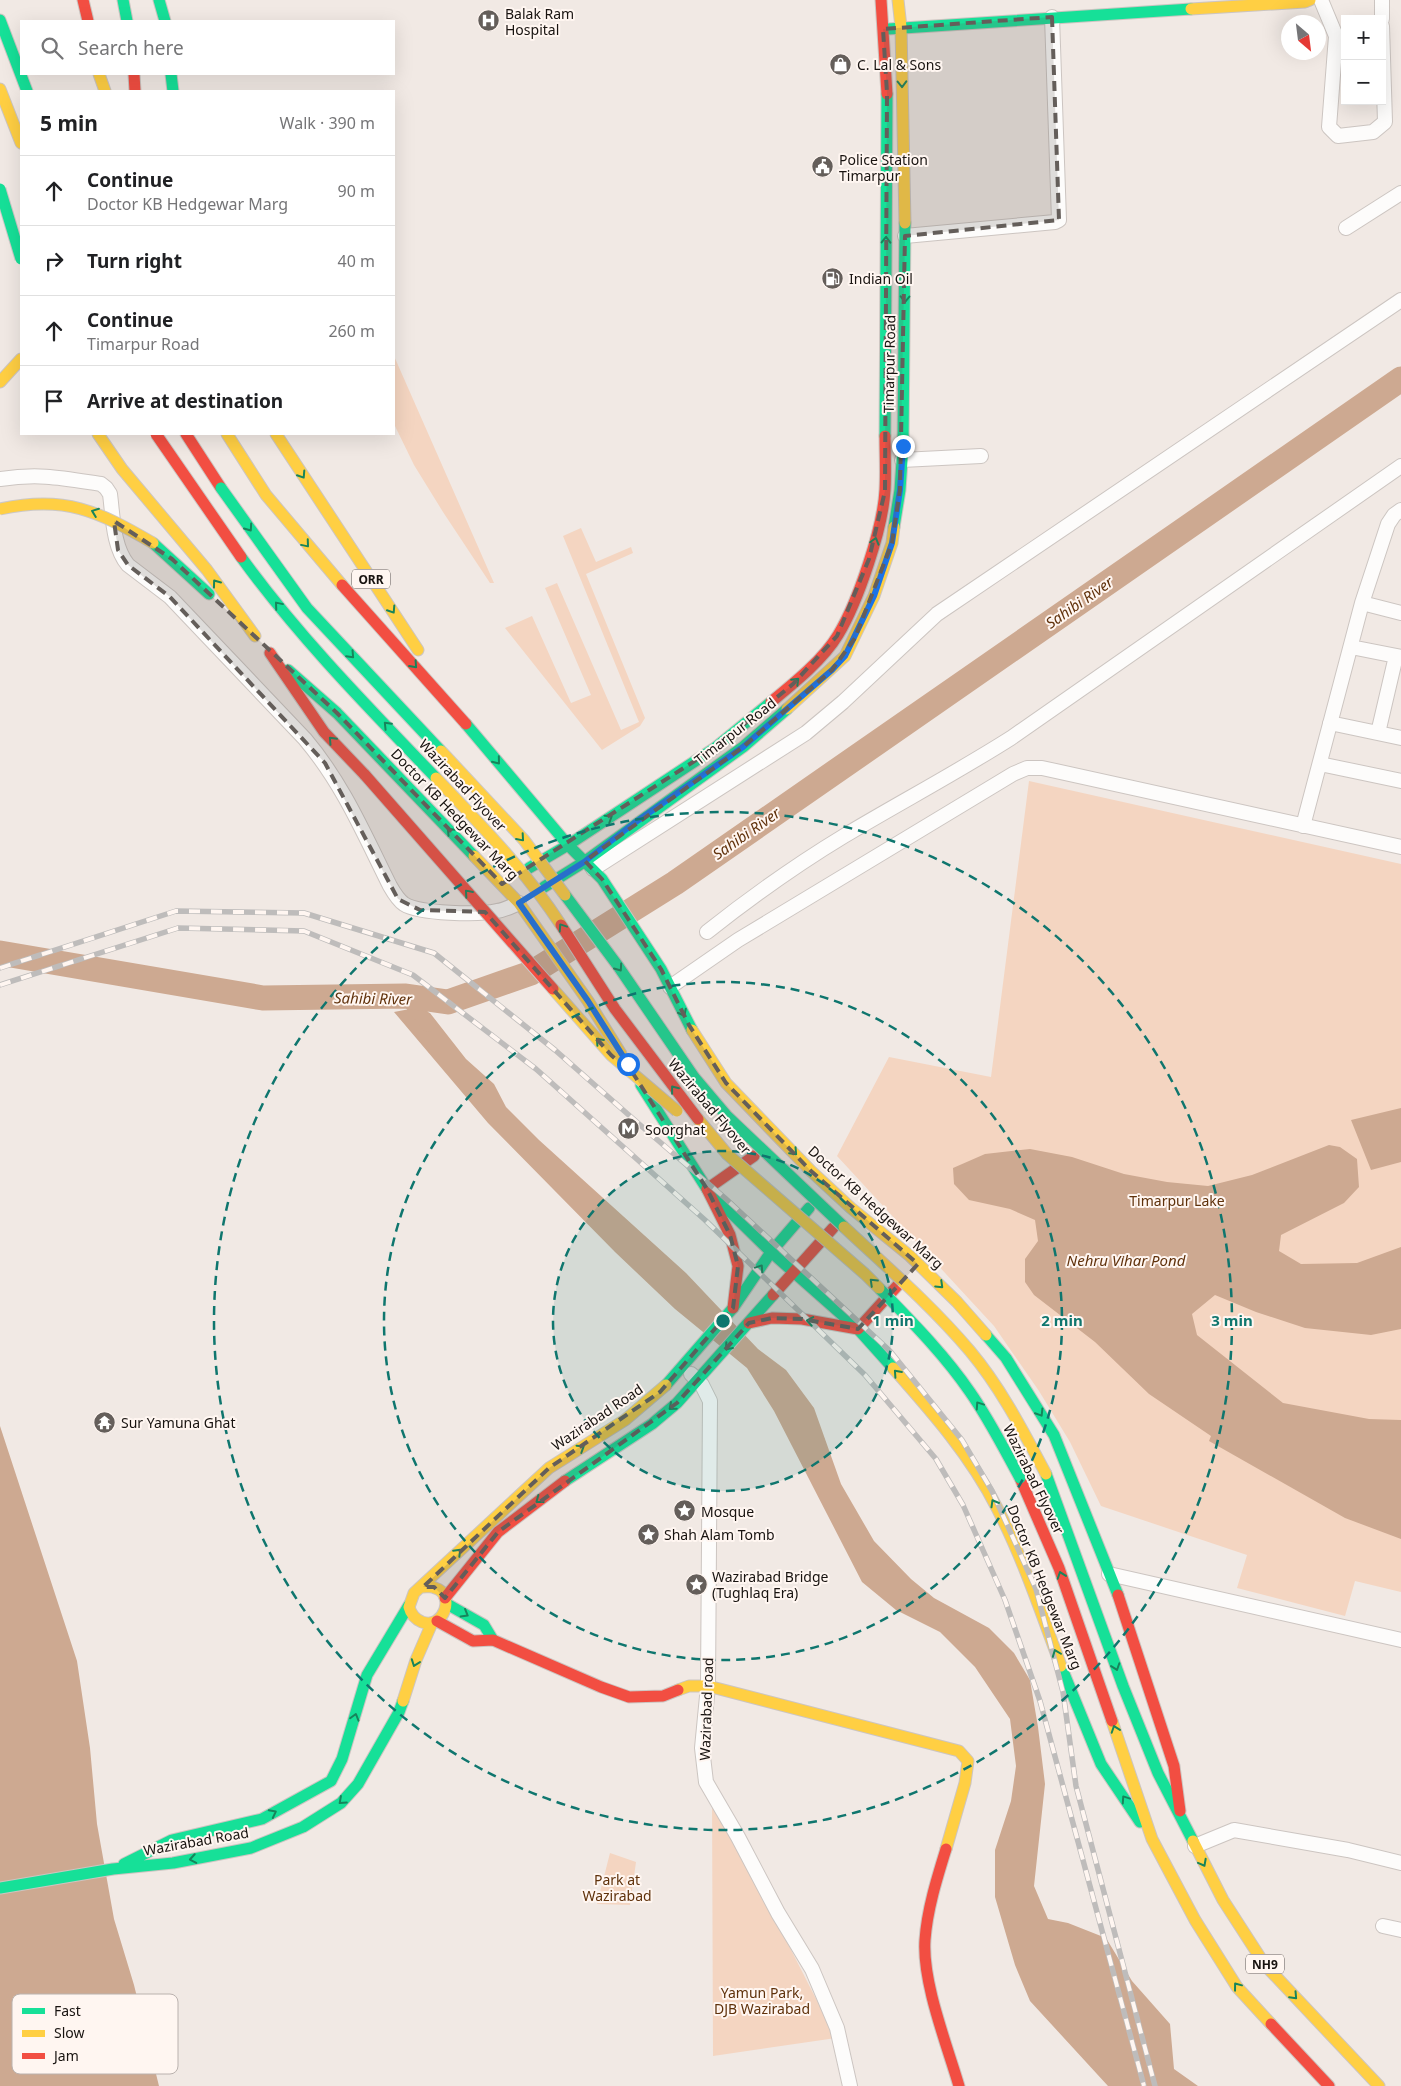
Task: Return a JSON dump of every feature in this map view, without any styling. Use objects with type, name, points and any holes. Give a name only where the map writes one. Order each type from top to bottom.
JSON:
[{"type":"main road","points":[[83,0],[88,20]]},
{"type":"main road","points":[[123,0],[127,20]]},
{"type":"main road","points":[[159,0],[165,20]]},
{"type":"main road","name":"Timarpur Road","points":[[502,884],[568,844],[715,748],[793,684],[837,636],[850,611],[876,537],[885,491],[887,92],[881,0]]},
{"type":"main road","name":"Timarpur Road","points":[[519,903],[593,870],[633,824],[743,747],[832,670],[845,656],[874,596],[892,543],[900,490],[902,460],[905,236],[901,27],[898,0]]},
{"type":"main road","points":[[883,29],[1052,17],[1186,4],[1305,2],[1310,0]]},
{"type":"main road","points":[[0,20],[20,73]]},
{"type":"main road","points":[[21,75],[27,90]]},
{"type":"main road","points":[[99,75],[103,90]]},
{"type":"main road","points":[[134,75],[135,90]]},
{"type":"main road","points":[[171,75],[173,90]]},
{"type":"main road","points":[[0,89],[20,140]]},
{"type":"main road","points":[[0,189],[20,256]]},
{"type":"main road","points":[[0,382],[20,360]]},
{"type":"main road","points":[[99,435],[122,469],[207,570],[255,636]]},
{"type":"main road","name":"Wazirabad Flyover","points":[[157,435],[200,500],[271,597],[328,664],[479,823],[545,902],[648,1055],[728,1154],[866,1274],[930,1341],[963,1383],[987,1418],[1020,1478],[1059,1568],[1152,1840]]},
{"type":"main road","name":"Wazirabad Flyover","points":[[187,435],[221,488],[306,608],[524,840],[618,966],[694,1077],[727,1116],[922,1302],[970,1351],[1006,1400],[1046,1474],[1123,1686],[1156,1766],[1181,1819]]},
{"type":"main road","points":[[196,435],[221,488]]},
{"type":"main road","points":[[228,435],[254,479],[279,512],[466,724]]},
{"type":"main road","name":"ORR","points":[[277,435],[466,724]]},
{"type":"main road","points":[[0,510],[29,503],[51,502],[72,505],[106,516],[153,544],[255,636]]},
{"type":"main road","name":"Doctor KB Hedgewar Marg","points":[[255,636],[270,653],[337,713],[519,903],[588,1001],[707,1189],[771,1252],[858,1329],[913,1390],[967,1457],[996,1507],[1025,1571],[1062,1670],[1101,1764],[1152,1840],[1195,1920],[1237,1987],[1329,2086]]},
{"type":"main road","points":[[270,653],[324,732],[365,775],[611,1055],[728,1154]]},
{"type":"main road","name":"Doctor KB Hedgewar Marg","points":[[466,724],[568,844],[593,870],[661,969],[689,1025],[726,1083],[851,1208],[918,1264],[957,1302],[1006,1358],[1049,1427],[1109,1574],[1174,1766],[1181,1819],[1194,1846],[1223,1900],[1266,1965],[1379,2086]]},
{"type":"main road","points":[[667,1128],[726,1083]]},
{"type":"main road","points":[[732,1308],[738,1266],[730,1236],[707,1189],[780,1138]]},
{"type":"main road","name":"Wazirabad Road","points":[[423,1587],[490,1521],[549,1468],[624,1420],[660,1392],[732,1308],[771,1252],[828,1186]]},
{"type":"main road","points":[[493,1640],[484,1625],[446,1601],[439,1590],[434,1587],[423,1587],[412,1594],[409,1606],[416,1620],[427,1624],[435,1622],[444,1614],[446,1601],[498,1532],[562,1483],[652,1424],[677,1403],[851,1208]]},
{"type":"main road","points":[[749,1323],[772,1318],[802,1319],[858,1329],[918,1264]]},
{"type":"main road","name":"Wazirabad Road","points":[[113,1869],[172,1840],[262,1818],[331,1781],[342,1760],[367,1675],[409,1606]]},
{"type":"main road","points":[[435,1622],[473,1641],[493,1640],[601,1687],[629,1697],[664,1696],[689,1686],[708,1686],[959,1751],[968,1761],[965,1783],[934,1886],[925,1940],[927,1975],[959,2086]]},
{"type":"main road","name":"Wazirabad Road","points":[[0,1888],[113,1869],[173,1863],[251,1848],[303,1827],[341,1803],[358,1784],[399,1712],[416,1660],[435,1622]]},
{"type":"street","points":[[1321,0],[1336,36],[1329,127],[1338,136],[1373,132],[1385,122],[1383,60]]},
{"type":"street","points":[[1382,0],[1382,15]]},
{"type":"street","points":[[905,236],[1055,222],[1059,220],[1052,17]]},
{"type":"street","points":[[1346,228],[1401,193]]},
{"type":"street","points":[[0,213],[20,225]]},
{"type":"street","points":[[593,870],[806,733],[843,702],[937,614],[1401,300]]},
{"type":"street","points":[[902,460],[981,456]]},
{"type":"street","points":[[707,932],[752,896],[843,836],[968,766],[1011,738],[1401,466]]},
{"type":"street","points":[[0,479],[23,475],[44,475],[101,484],[106,488],[110,494],[118,550],[122,559],[170,597],[325,763],[339,784],[398,899],[406,905],[420,910],[440,912],[488,912],[507,909],[519,903]]},
{"type":"street","points":[[1303,826],[1362,604],[1388,524],[1399,517]]},
{"type":"street","points":[[1362,604],[1401,613]]},
{"type":"street","points":[[1350,647],[1398,656],[1394,694],[1378,733]]},
{"type":"street","points":[[1330,723],[1401,738]]},
{"type":"street","points":[[1320,764],[1401,781]]},
{"type":"street","points":[[670,987],[738,940],[1013,774],[1027,768],[1042,768],[1401,847]]},
{"type":"street","name":"Wazirabad road","points":[[686,1363],[702,1376],[710,1401],[708,1686],[702,1748],[706,1782],[738,1837],[778,1913],[812,1969],[837,2028],[850,2086]]},
{"type":"street","points":[[1109,1574],[1401,1640]]},
{"type":"street","points":[[1194,1846],[1234,1830],[1348,1850],[1401,1863]]},
{"type":"street","points":[[1384,1926],[1401,1930]]},
{"type":"highlighted area","points":[[1052,17],[1059,220],[905,236],[900,490],[892,543],[855,638],[832,670],[743,747],[585,861],[602,879],[661,969],[689,1025],[726,1083],[811,1171],[918,1264],[858,1329],[802,1319],[772,1318],[749,1323],[677,1403],[498,1532],[445,1598],[434,1587],[423,1587],[549,1468],[660,1392],[733,1308],[738,1266],[730,1235],[707,1189],[634,1075],[611,1055],[485,912],[420,910],[398,899],[325,763],[170,597],[128,565],[118,550],[114,521],[172,559],[337,713],[502,884],[715,748],[793,684],[837,636],[869,559],[885,491],[887,93],[883,29]]},
{"type":"green space","points":[[395,358],[494,583],[490,583],[414,465],[395,426]]},
{"type":"green space","points":[[581,528],[596,562],[631,547],[633,553],[586,574],[645,718],[640,726],[602,750],[505,628],[532,616],[571,703],[591,695],[545,588],[557,583],[621,730],[639,722],[563,536]]},
{"type":"green space","name":"Timarpur Lake","points":[[1029,781],[1401,864],[1401,1592],[1355,1581],[1345,1616],[1237,1588],[1247,1555],[1101,1506],[1070,1442],[1039,1391],[994,1326],[837,1156],[889,1057],[991,1077]]},
{"type":"green space","name":"Yamun Park, DJB Wazirabad","points":[[712,1795],[836,2038],[713,2056]]},
{"type":"green space","name":"Park at Wazirabad","points":[[610,1853],[636,1862],[630,1905],[597,1904]]},
{"type":"water","points":[[415,1008],[430,1013],[466,1059],[494,1084],[506,1107],[539,1140],[686,1273],[758,1349],[786,1370],[814,1408],[841,1484],[874,1541],[911,1579],[934,1598],[989,1628],[1014,1653],[1030,1680],[1038,1727],[1045,1784],[1034,1886],[1048,1919],[1068,1923],[1106,1938],[1132,1981],[1170,2024],[1174,2069],[1198,2086],[1108,2086],[1030,2001],[1015,1965],[995,1897],[995,1850],[1011,1801],[1016,1766],[1010,1719],[975,1667],[940,1632],[896,1610],[862,1582],[774,1411],[747,1368],[675,1309],[615,1252],[488,1123],[394,1012]]},
{"type":"water","points":[[1401,1108],[1401,1162],[1371,1170],[1351,1120]]},
{"type":"water","name":"Nehru Vihar Pond","points":[[1329,1145],[1340,1147],[1357,1159],[1359,1187],[1344,1203],[1281,1235],[1279,1251],[1301,1264],[1357,1263],[1401,1247],[1401,1329],[1371,1335],[1305,1328],[1256,1312],[1215,1295],[1192,1314],[1197,1335],[1283,1403],[1369,1419],[1401,1420],[1401,1539],[1345,1518],[1209,1441],[1211,1436],[1149,1394],[1095,1342],[1034,1295],[1025,1282],[1025,1259],[1038,1241],[1035,1220],[1010,1209],[969,1200],[954,1184],[953,1168],[985,1154],[1030,1149],[1072,1157],[1124,1174],[1167,1182],[1208,1186],[1252,1175]]},
{"type":"water","points":[[0,1426],[77,1661],[90,1748],[97,1824],[114,1919],[136,1994],[12,1994],[12,2074],[156,2074],[159,2086],[0,2086]]},
{"type":"waterway","name":"Sahibi River","points":[[0,953],[263,998],[406,996],[448,1002],[531,973],[675,883],[1401,379]]},
{"type":"waterway","points":[[406,996],[428,1024]]},
{"type":"railway","points":[[0,968],[176,911],[304,913],[434,953],[555,1050],[725,1198],[890,1351],[962,1440],[992,1491],[1036,1589],[1063,1692],[1076,1786],[1155,2086]]},
{"type":"railway","points":[[0,985],[178,928],[304,931],[413,975],[536,1069],[705,1220],[865,1375],[936,1459],[963,1505],[1005,1600],[1040,1701],[1144,2086]]},
{"type":"traffic: fast","points":[[123,0],[127,20]]},
{"type":"traffic: fast","points":[[159,0],[165,20]]},
{"type":"traffic: fast","points":[[888,29],[1191,9]]},
{"type":"traffic: fast","points":[[0,20],[20,73]]},
{"type":"traffic: fast","points":[[21,75],[27,90]]},
{"type":"traffic: fast","points":[[171,75],[173,90]]},
{"type":"traffic: fast","points":[[885,436],[887,94]]},
{"type":"traffic: fast","points":[[0,189],[20,256]]},
{"type":"traffic: fast","points":[[894,527],[900,490],[903,446],[905,223]]},
{"type":"traffic: fast","points":[[221,488],[307,608],[441,751]]},
{"type":"traffic: fast","points":[[153,543],[209,594]]},
{"type":"traffic: fast","points":[[241,557],[263,587],[310,643],[436,778]]},
{"type":"traffic: fast","points":[[288,670],[337,713],[474,856]]},
{"type":"traffic: fast","points":[[529,868],[568,845],[715,748],[771,702]]},
{"type":"traffic: fast","points":[[544,887],[584,862],[743,747],[787,709]]},
{"type":"traffic: fast","points":[[466,724],[568,845],[602,879],[661,969],[692,1030]]},
{"type":"traffic: fast","points":[[565,895],[618,966],[694,1077],[727,1116],[844,1227]]},
{"type":"traffic: fast","points":[[641,1085],[707,1189],[771,1252],[858,1329],[893,1368]]},
{"type":"traffic: fast","points":[[666,1385],[733,1308],[771,1252],[809,1208]]},
{"type":"traffic: fast","points":[[879,1288],[927,1338],[960,1378],[984,1413],[1020,1478]]},
{"type":"traffic: fast","points":[[565,1481],[652,1424],[677,1403],[773,1295]]},
{"type":"traffic: fast","points":[[986,1335],[1006,1358],[1054,1435],[1118,1595]]},
{"type":"traffic: fast","points":[[1046,1474],[1123,1686],[1158,1773],[1193,1841]]},
{"type":"traffic: fast","points":[[447,1604],[484,1625],[493,1640]]},
{"type":"traffic: fast","points":[[124,1864],[172,1840],[262,1819],[331,1781],[342,1759],[367,1675],[409,1605]]},
{"type":"traffic: fast","points":[[1061,1666],[1101,1764],[1140,1822]]},
{"type":"traffic: fast","points":[[0,1888],[113,1869],[173,1863],[251,1848],[303,1827],[341,1803],[358,1784],[399,1712],[403,1701]]},
{"type":"traffic: slow","points":[[898,0],[901,27],[905,223]]},
{"type":"traffic: slow","points":[[1191,9],[1305,2],[1310,0]]},
{"type":"traffic: slow","points":[[99,75],[105,90]]},
{"type":"traffic: slow","points":[[0,89],[20,140]]},
{"type":"traffic: slow","points":[[0,382],[20,360]]},
{"type":"traffic: slow","points":[[99,435],[122,469],[207,570],[255,636]]},
{"type":"traffic: slow","points":[[228,435],[266,495],[342,585]]},
{"type":"traffic: slow","points":[[277,435],[418,650]]},
{"type":"traffic: slow","points":[[0,509],[23,505],[62,505],[98,514],[153,543]]},
{"type":"traffic: slow","points":[[787,709],[845,656],[874,596],[892,543],[894,527]]},
{"type":"traffic: slow","points":[[441,751],[524,840],[565,895]]},
{"type":"traffic: slow","points":[[436,778],[486,830],[518,867],[561,925]]},
{"type":"traffic: slow","points":[[474,856],[519,903],[588,1001],[621,1054]]},
{"type":"traffic: slow","points":[[553,989],[611,1055],[677,1111]]},
{"type":"traffic: slow","points":[[692,1030],[726,1083],[811,1171],[851,1208],[910,1256],[957,1302],[986,1335]]},
{"type":"traffic: slow","points":[[698,1119],[727,1154],[879,1288]]},
{"type":"traffic: slow","points":[[844,1227],[925,1303],[970,1351],[1002,1395],[1046,1474]]},
{"type":"traffic: slow","points":[[893,1368],[963,1452],[987,1489],[1015,1546],[1061,1666]]},
{"type":"traffic: slow","points":[[423,1587],[434,1587],[445,1597],[445,1610],[436,1621],[430,1623],[420,1621],[411,1612],[409,1607],[414,1593],[549,1468],[625,1420],[666,1385]]},
{"type":"traffic: slow","points":[[403,1701],[416,1660],[432,1623]]},
{"type":"traffic: slow","points":[[678,1690],[689,1686],[708,1686],[959,1751],[968,1761],[965,1783],[946,1849]]},
{"type":"traffic: slow","points":[[1112,1721],[1152,1839],[1195,1920],[1237,1987],[1271,2024]]},
{"type":"traffic: slow","points":[[1193,1841],[1223,1900],[1265,1965],[1379,2086]]},
{"type":"traffic: jam","points":[[83,0],[88,20]]},
{"type":"traffic: jam","points":[[881,0],[887,94]]},
{"type":"traffic: jam","points":[[134,75],[135,90]]},
{"type":"traffic: jam","points":[[157,435],[241,557]]},
{"type":"traffic: jam","points":[[187,435],[221,488]]},
{"type":"traffic: jam","points":[[771,702],[807,671],[832,644],[854,604],[880,524],[885,483],[885,436]]},
{"type":"traffic: jam","points":[[342,585],[466,724]]},
{"type":"traffic: jam","points":[[270,653],[324,732],[365,775]]},
{"type":"traffic: jam","points":[[365,775],[553,989]]},
{"type":"traffic: jam","points":[[561,925],[615,1009],[698,1119]]},
{"type":"traffic: jam","points":[[733,1308],[738,1266],[730,1235],[707,1189],[754,1156]]},
{"type":"traffic: jam","points":[[773,1295],[833,1228]]},
{"type":"traffic: jam","points":[[749,1323],[772,1318],[802,1319],[858,1329],[899,1284]]},
{"type":"traffic: jam","points":[[1020,1478],[1059,1568],[1112,1721]]},
{"type":"traffic: jam","points":[[445,1598],[498,1532],[565,1481]]},
{"type":"traffic: jam","points":[[1118,1595],[1174,1766],[1180,1811]]},
{"type":"traffic: jam","points":[[437,1621],[473,1641],[493,1640],[601,1687],[629,1697],[663,1696],[678,1690]]},
{"type":"traffic: jam","points":[[946,1849],[930,1906],[925,1940],[925,1957],[927,1975],[936,2013],[959,2086]]},
{"type":"traffic: jam","points":[[1271,2024],[1329,2086]]},
{"type":"place","name":"Balak Ram Hospital","points":[[489,21]]},
{"type":"place","name":"C. Lal & Sons","points":[[841,64]]},
{"type":"place","name":"Police Station Timarpur","points":[[823,167]]},
{"type":"place","name":"Indian Oil","points":[[833,278]]},
{"type":"place","name":"Soorghat","points":[[629,1129]]},
{"type":"place","name":"Sur Yamuna Ghat","points":[[105,1422]]},
{"type":"place","name":"Mosque","points":[[685,1511]]},
{"type":"place","name":"Shah Alam Tomb","points":[[648,1534]]},
{"type":"place","name":"Wazirabad Bridge (Tughlaq Era)","points":[[696,1584]]},
{"type":"route","points":[[628,1064],[588,1001],[519,903],[584,862],[633,824],[743,747],[832,670],[845,656],[874,596],[892,543],[900,490],[903,446]]}]
